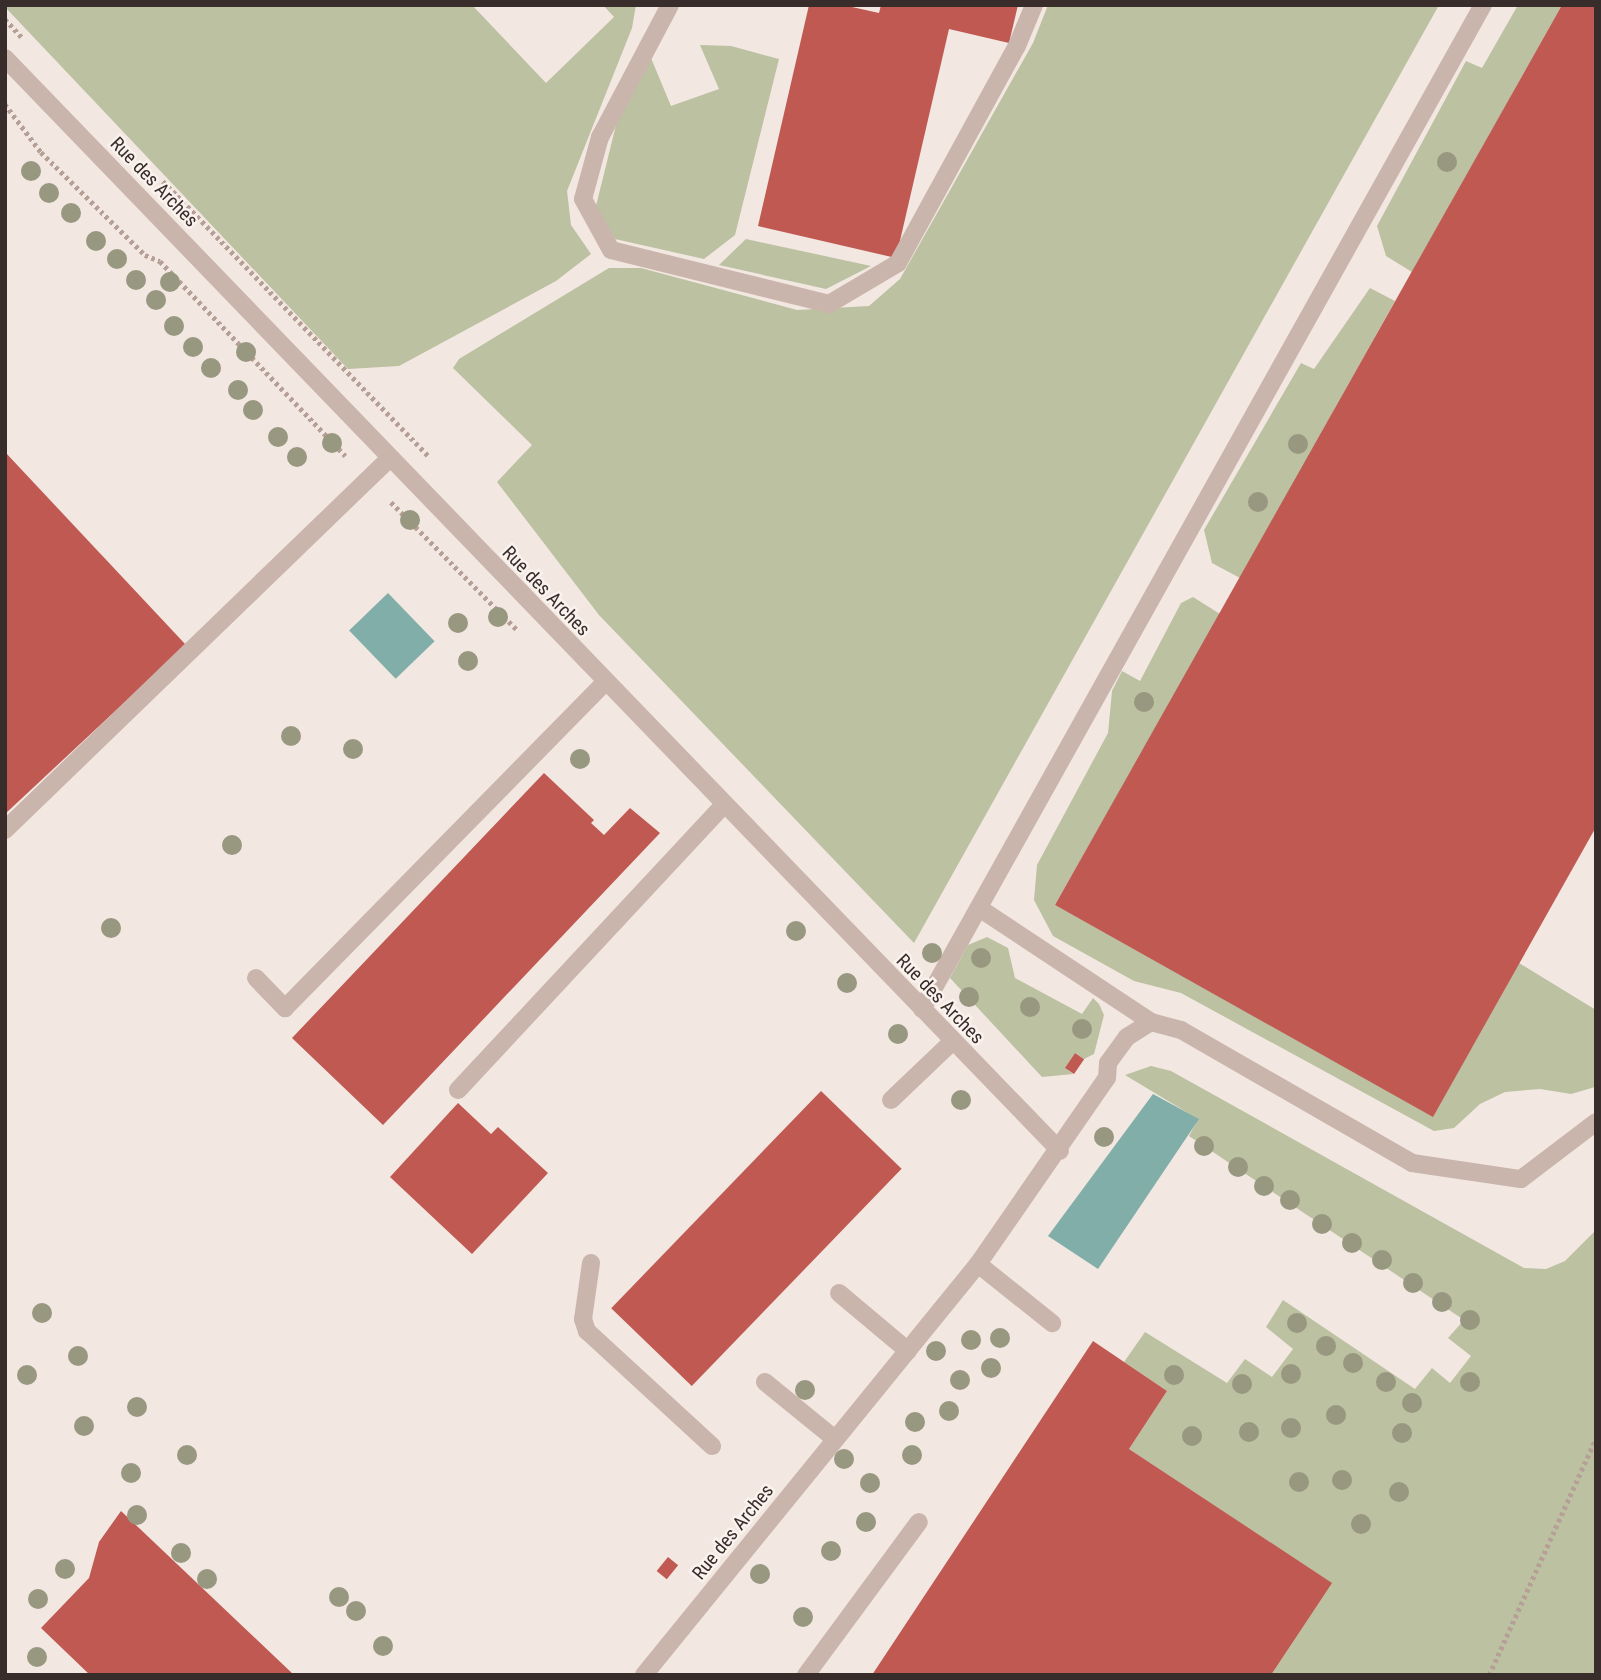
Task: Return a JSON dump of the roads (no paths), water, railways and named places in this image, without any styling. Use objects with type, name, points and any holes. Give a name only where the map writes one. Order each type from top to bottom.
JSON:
[{"type":"street","points":[[670,5],[600,136],[583,199],[611,250],[829,304],[898,263],[1017,46],[1034,5]]},
{"type":"street","points":[[922,1009],[1483,5]]},
{"type":"street","name":"Rue des Arches","points":[[5,58],[723,806],[1059,1151]]},
{"type":"street","points":[[5,830],[390,458]]},
{"type":"street","points":[[256,978],[285,1008],[606,682]]},
{"type":"street","points":[[458,1090],[723,806]]},
{"type":"street","points":[[979,908],[1152,1022],[1181,1030],[1412,1163],[1521,1179],[1596,1122]]},
{"type":"street","name":"Rue des Arches","points":[[644,1675],[978,1264],[1059,1151],[1107,1078],[1108,1063],[1127,1037],[1152,1022]]},
{"type":"street","points":[[891,1100],[952,1042]]},
{"type":"street","points":[[591,1263],[583,1319],[587,1331],[712,1446]]},
{"type":"street","points":[[978,1264],[1052,1323]]},
{"type":"street","points":[[839,1293],[908,1351]]},
{"type":"street","points":[[765,1382],[835,1439]]},
{"type":"street","points":[[806,1675],[919,1522]]},
{"type":"water","points":[[388,593],[435,641],[396,679],[349,631]]},
{"type":"water","points":[[1153,1094],[1199,1119],[1098,1269],[1048,1236]]}]
